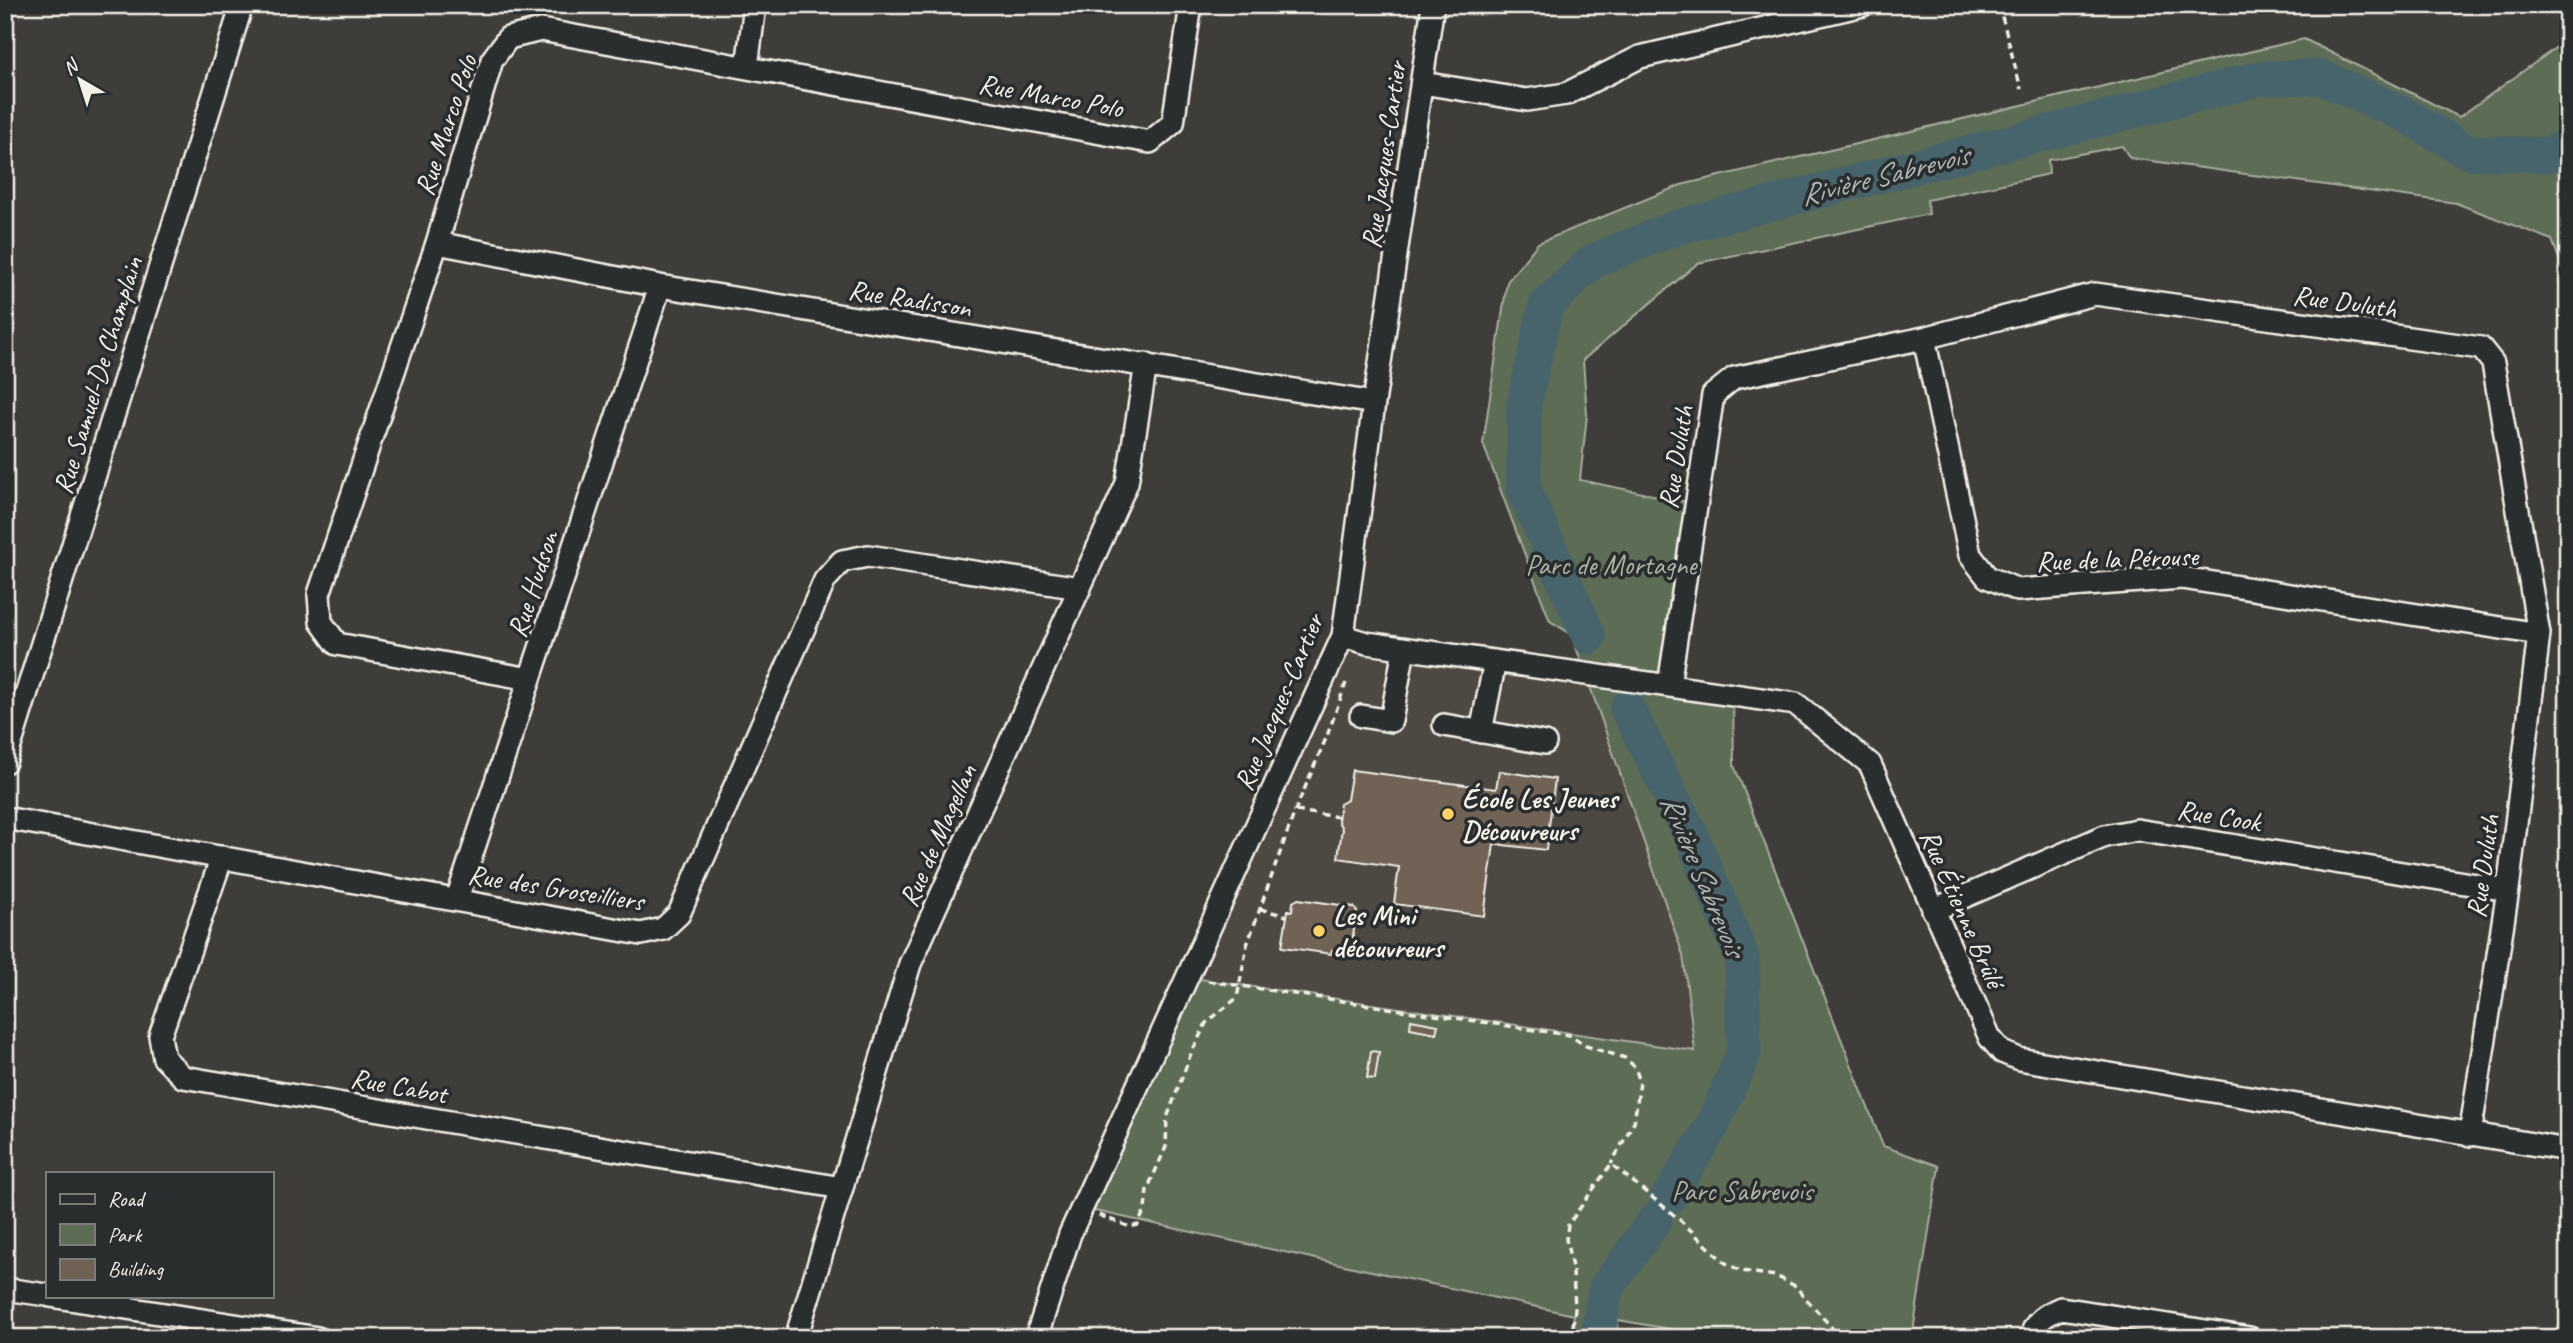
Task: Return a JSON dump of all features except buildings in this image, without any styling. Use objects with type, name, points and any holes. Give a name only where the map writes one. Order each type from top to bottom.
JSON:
[{"type":"street","name":"Rue Samuel-De Champlain","points":[[5,762],[242,5]]},
{"type":"street","points":[[747,67],[755,5]]},
{"type":"street","name":"Rue Marco Polo","points":[[530,678],[337,644],[321,622],[319,594],[437,243],[492,60],[508,38],[541,30],[1150,142],[1173,123],[1191,5]]},
{"type":"street","name":"Rue Jacques-Cartier","points":[[1036,1338],[1081,1208],[1343,636],[1374,403],[1433,5]]},
{"type":"street","points":[[1422,83],[1527,100],[1566,94],[1640,57],[1863,5]]},
{"type":"street","name":"Rue Radisson","points":[[437,243],[660,286],[1374,403]]},
{"type":"street","name":"Rue Hudson","points":[[457,899],[660,286]]},
{"type":"street","name":"Rue Duluth","points":[[1669,685],[1713,396],[1734,378],[1924,338],[2095,294],[2481,348],[2493,363],[2539,634],[2508,890],[2470,1135]]},
{"type":"street","name":"Rue de la Pérouse","points":[[1924,338],[1970,555],[1987,577],[2018,590],[2182,578],[2539,634]]},
{"type":"street","name":"Rue de Magellan","points":[[796,1338],[910,964],[1128,482],[1146,364]]},
{"type":"street","name":"Rue des Groseilliers","points":[[5,818],[641,933],[663,929],[679,914],[825,580],[842,561],[868,556],[1080,588]]},
{"type":"street","name":"Rue Étienne Brûlé","points":[[1343,636],[1404,649],[1797,704],[1870,764],[1990,1038],[2002,1052],[2019,1059],[2568,1150]]},
{"type":"street","points":[[1361,716],[1391,721],[1404,649]]},
{"type":"street","points":[[1481,732],[1494,660]]},
{"type":"street","points":[[1444,725],[1545,743]]},
{"type":"street","name":"Rue Cook","points":[[1933,910],[2105,836],[2137,830],[2508,890]]},
{"type":"street","name":"Rue Cabot","points":[[222,857],[160,1036],[164,1058],[183,1077],[842,1188]]},
{"type":"street","points":[[5,1289],[46,1296]]},
{"type":"street","points":[[61,1298],[318,1338]]},
{"type":"street","points":[[2031,1338],[2032,1330],[2045,1315],[2061,1308],[2250,1338]]},
{"type":"path","points":[[1999,5],[2021,89]]},
{"type":"path","points":[[1081,1208],[1130,1227],[1138,1225],[1145,1209],[1147,1190],[1166,1147],[1167,1118],[1190,1056],[1206,1023],[1237,998],[1247,945],[1295,811],[1327,736],[1350,671],[1348,666],[1332,660]]},
{"type":"path","points":[[1295,811],[1339,817]]},
{"type":"path","points":[[1260,909],[1287,915]]},
{"type":"path","points":[[1185,977],[1569,1035],[1586,1046],[1625,1058],[1635,1067],[1640,1082],[1634,1122],[1611,1164],[1568,1225],[1566,1239],[1573,1272],[1575,1309],[1572,1338]]},
{"type":"path","points":[[1611,1164],[1679,1219],[1724,1262],[1741,1271],[1776,1276],[1795,1286],[1840,1338]]},
{"type":"shaded area","name":"École Les Jeunes Découvreurs","points":[[1343,636],[1585,672],[1683,955],[1696,1051],[1186,977]]},
{"type":"green space","name":"Parc Sabrevois","points":[[2304,39],[2459,117],[2568,39],[2568,283],[2552,240],[2456,203],[2130,158],[2122,146],[2048,160],[2049,174],[1927,200],[1929,214],[1698,263],[1583,360],[1587,415],[1580,480],[1696,504],[1669,685],[1733,697],[1734,765],[1883,1146],[1939,1166],[1912,1338],[1721,1338],[1618,1320],[1616,1338],[1570,1338],[1574,1315],[1081,1208],[1186,977],[1695,1051],[1683,955],[1585,672],[1571,634],[1550,621],[1483,444],[1507,282],[1538,243],[1681,185]]},
{"type":"waterway","name":"Rivière Sabrevois","points":[[1589,637],[1524,491],[1524,405],[1546,305],[1593,261],[1675,228],[2261,78],[2321,77],[2407,116],[2468,152],[2547,155],[2568,146]]},
{"type":"waterway","name":"Rivière Sabrevois","points":[[1627,708],[1691,835],[1742,957],[1744,1053],[1712,1126],[1667,1200]]},
{"type":"waterway","name":"Rivière Sabrevois","points":[[1598,1338],[1605,1290],[1655,1220]]},
{"type":"place","name":"École Les Jeunes Découvreurs","points":[[1448,814]]},
{"type":"place","name":"Les Mini découvreurs","points":[[1319,931]]},
{"type":"park label","name":"Parc de Mortagne","points":[[1611,564]]}]
